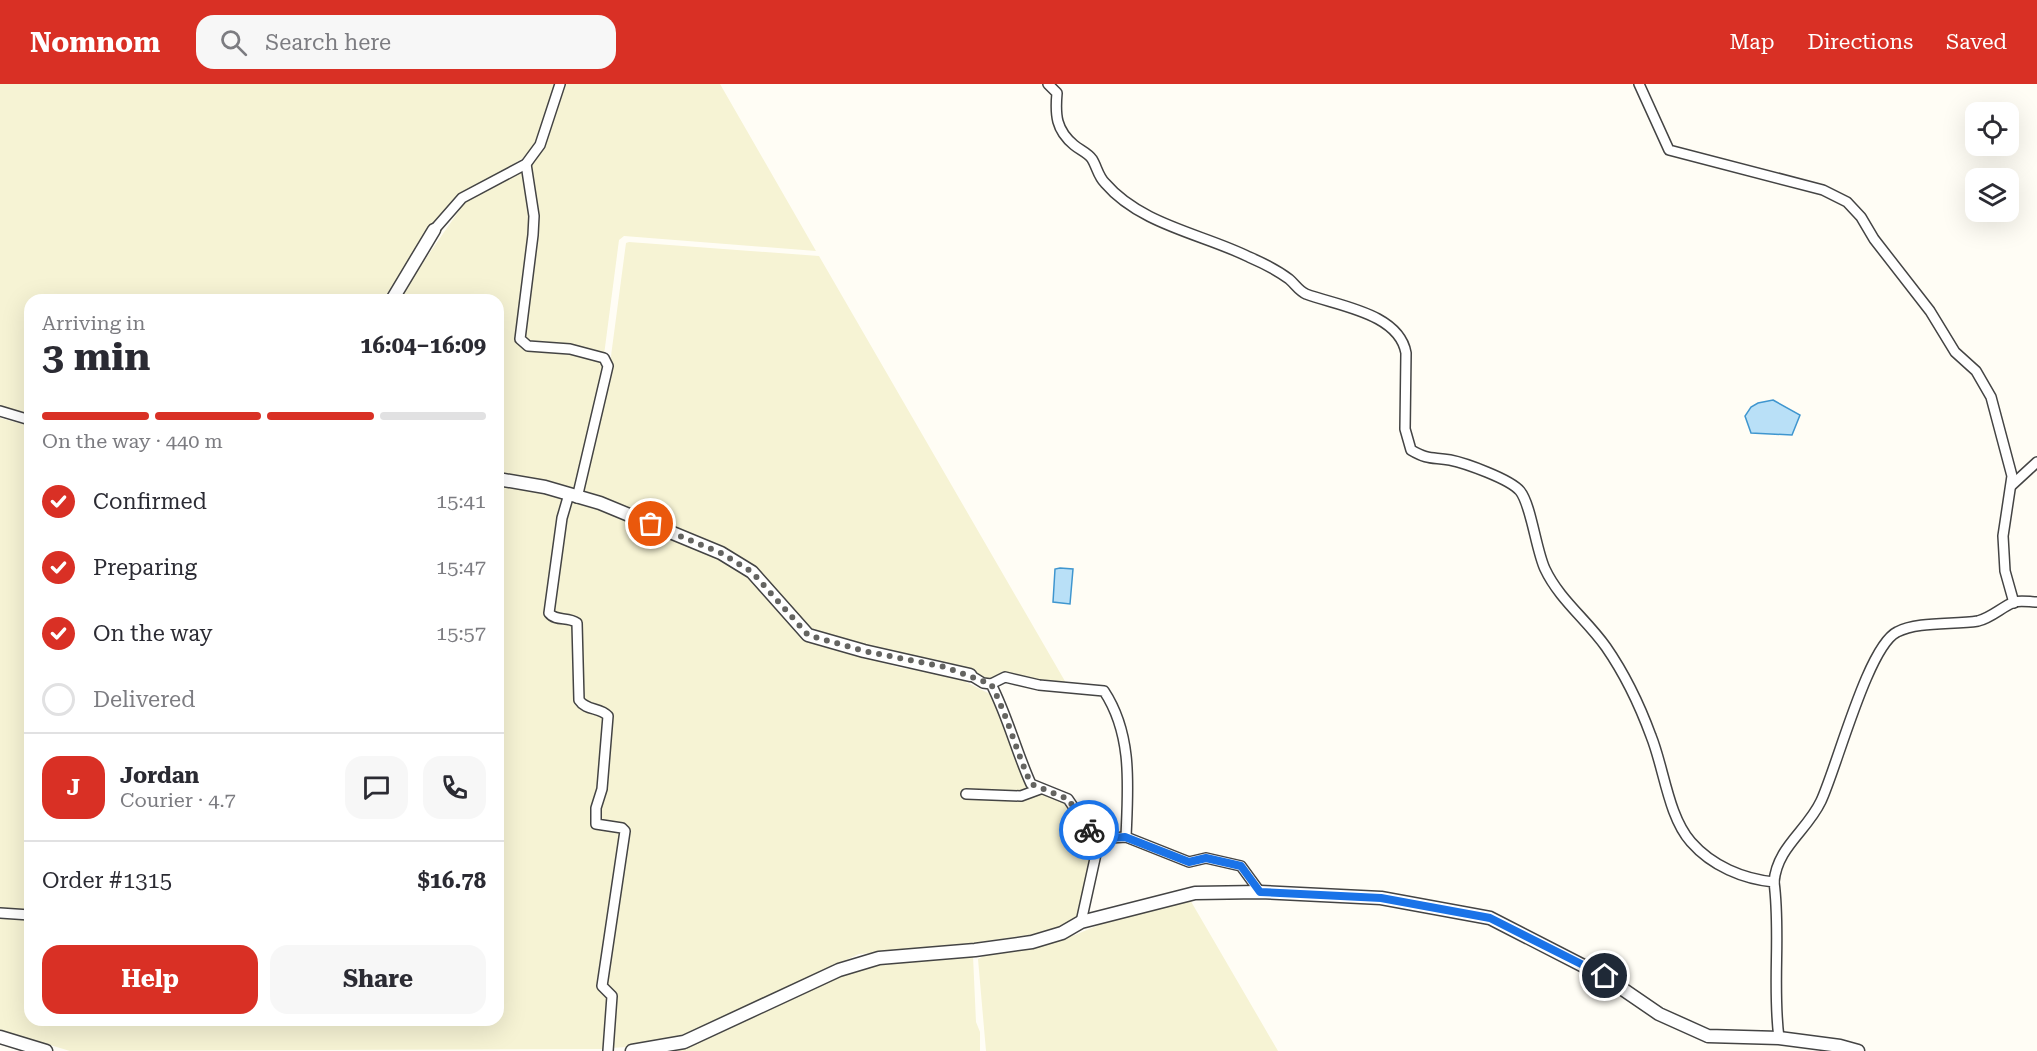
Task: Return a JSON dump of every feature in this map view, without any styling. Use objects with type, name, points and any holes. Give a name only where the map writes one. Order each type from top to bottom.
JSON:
[{"type":"street","points":[[396,294],[434,230],[462,198],[526,164],[540,145],[560,84]]},
{"type":"street","points":[[1048,84],[1057,93],[1055,113],[1061,132],[1092,159],[1100,177],[1114,193],[1183,232],[1238,251],[1263,263],[1303,292],[1378,319],[1397,333],[1404,341],[1406,353],[1405,429],[1411,450],[1431,460],[1450,460],[1490,475],[1509,483],[1521,492],[1545,569],[1560,592],[1607,648],[1651,736],[1671,802],[1689,839],[1702,853],[1727,869],[1757,880],[1774,882]]},
{"type":"street","points":[[1639,84],[1669,150],[1823,190],[1847,202],[1930,311],[1955,352],[1976,371],[1991,397],[2012,484],[2003,536],[2005,571],[2014,603]]},
{"type":"street","points":[[526,164],[534,216],[520,339],[528,346],[570,349],[604,358],[608,366],[573,496],[562,518],[549,613],[554,618],[573,620],[577,623],[579,700],[584,706],[604,712],[608,716],[602,789],[596,808],[596,824],[622,828],[625,831],[602,986],[612,996],[608,1051]]},
{"type":"street","points":[[0,411],[24,418]]},
{"type":"street","points":[[2012,484],[2037,462]]},
{"type":"street","points":[[504,480],[545,487],[600,503],[721,553],[752,572],[808,635],[864,651],[970,675],[983,683],[991,684],[1005,677],[1039,685],[1104,691],[1114,706],[1129,771],[1125,837]]},
{"type":"street","points":[[1779,1038],[1775,1006],[1778,909],[1774,882],[1775,870],[1784,850],[1816,812],[1826,790],[1855,705],[1886,640],[1897,631],[1946,623],[1980,621],[2014,603],[2037,602]]},
{"type":"street","points":[[991,684],[1009,721],[1031,784],[1068,799],[1095,839],[1096,854],[1081,922]]},
{"type":"street","points":[[966,794],[1021,796],[1040,789]]},
{"type":"street","points":[[1095,839],[1125,837],[1189,862],[1206,858],[1241,866],[1260,892]]},
{"type":"street","points":[[632,1051],[684,1042],[838,970],[879,958],[975,951],[1032,942],[1062,933],[1081,922],[1195,892],[1260,892],[1381,898],[1490,918],[1605,976],[1659,1014],[1708,1036],[1779,1038],[1840,1046],[1858,1051]]},
{"type":"street","points":[[0,913],[24,915]]},
{"type":"street","points":[[0,1037],[46,1051]]},
{"type":"shaded area","points":[[0,84],[557,84],[533,151],[496,176],[464,191],[449,207],[391,294],[24,294],[24,414],[0,407]]},
{"type":"shaded area","points":[[564,84],[720,84],[816,251],[624,236],[619,240],[604,355],[529,343],[524,340],[529,281],[530,167],[545,141]]},
{"type":"shaded area","points":[[524,170],[531,217],[518,342],[598,359],[604,367],[575,491],[535,479],[504,475],[504,294],[401,294],[465,202]]},
{"type":"shaded area","points":[[626,243],[819,256],[1066,683],[1049,682],[1003,671],[990,680],[814,631],[801,622],[751,568],[584,493],[581,489],[596,432],[611,356]]},
{"type":"shaded area","points":[[0,418],[24,424],[24,1026],[504,1026],[504,485],[563,497],[547,616],[550,620],[570,623],[574,628],[576,700],[606,717],[597,792],[593,800],[593,822],[622,832],[599,987],[608,996],[605,1049],[70,1051],[0,1030]]},
{"type":"shaded area","points":[[572,502],[628,519],[711,554],[746,575],[761,588],[796,632],[807,641],[901,668],[950,674],[990,694],[1001,712],[1023,779],[1029,787],[1069,804],[1093,845],[1082,907],[1076,919],[1066,926],[1043,933],[937,948],[859,954],[689,1033],[642,1046],[611,1048],[615,997],[604,985],[628,834],[599,821],[612,716],[604,707],[583,699],[580,623],[553,611],[568,507]]},
{"type":"shaded area","points":[[1189,898],[1278,1051],[986,1051],[978,959],[987,954],[1075,935],[1108,921]]},
{"type":"shaded area","points":[[973,956],[976,1022],[980,1032],[980,1051],[666,1051],[849,972],[869,966]]},
{"type":"water","points":[[1773,400],[1800,415],[1792,435],[1751,433],[1745,416],[1751,407]]},
{"type":"water","points":[[1055,569],[1073,569],[1070,604],[1053,602]]},
{"type":"way so far","points":[[651,524],[721,553],[752,572],[808,635],[864,651],[945,667],[970,675],[983,683],[991,684],[1009,721],[1020,758],[1031,784],[1068,799],[1089,830]]},
{"type":"route","points":[[1089,830],[1095,839],[1125,837],[1189,862],[1206,858],[1241,866],[1260,892],[1381,898],[1490,918],[1605,976]]}]
